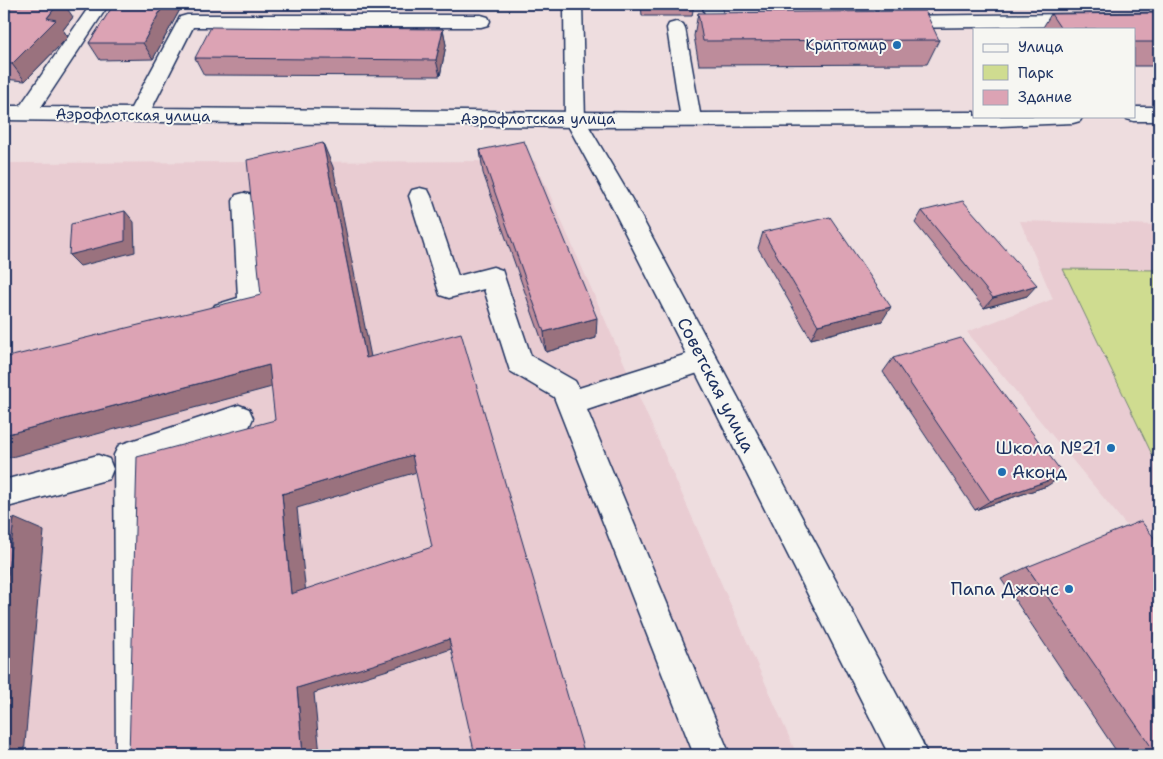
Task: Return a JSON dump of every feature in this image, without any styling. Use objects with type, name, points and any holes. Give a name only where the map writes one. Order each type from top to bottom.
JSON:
[{"type":"street","points":[[26,113],[100,4]]},
{"type":"street","points":[[138,115],[196,4]]},
{"type":"street","points":[[232,21],[240,4]]},
{"type":"street","name":"Советская улица","points":[[573,4],[575,120],[622,203],[909,755]]},
{"type":"street","points":[[711,4],[716,23],[755,23]]},
{"type":"street","points":[[964,4],[975,25]]},
{"type":"street","points":[[874,22],[975,25],[1159,19]]},
{"type":"street","points":[[187,22],[481,21]]},
{"type":"street","points":[[676,28],[692,119]]},
{"type":"street","name":"Аэрофлотская улица","points":[[4,113],[575,120],[973,117]]},
{"type":"street","points":[[1136,114],[1159,114]]},
{"type":"street","points":[[420,196],[449,288],[493,277],[520,363],[565,389],[712,755]]},
{"type":"street","points":[[204,317],[251,305],[244,200]]},
{"type":"street","points":[[571,403],[703,360]]},
{"type":"street","points":[[134,755],[129,455],[239,418]]},
{"type":"street","points":[[4,494],[98,469]]},
{"type":"shaded area","points":[[535,161],[797,755],[4,755],[4,163]]},
{"type":"shaded area","name":"Школа №21","points":[[1020,221],[1159,225],[1159,565],[967,332],[1053,299]]},
{"type":"green space","points":[[1063,269],[1159,270],[1159,469]]},
{"type":"building","points":[[34,4],[58,4],[47,18],[56,20],[12,64],[4,63],[4,8]]},
{"type":"building","points":[[114,4],[164,4],[143,43],[89,43]]},
{"type":"building","points":[[925,11],[939,40],[703,41],[698,13]]},
{"type":"building","points":[[1159,13],[1159,42],[1136,42],[1136,28],[1060,28],[1051,14]]},
{"type":"building","points":[[211,27],[443,29],[436,60],[195,58]]},
{"type":"building","points":[[524,141],[597,318],[544,332],[480,150]]},
{"type":"building","points":[[323,143],[366,358],[461,333],[585,755],[475,755],[449,639],[396,658],[297,688],[303,755],[129,755],[137,457],[275,420],[269,365],[4,435],[4,358],[261,295],[247,160]],"holes":[[[412,455],[432,547],[291,594],[282,494]]]},
{"type":"building","points":[[963,201],[1037,285],[993,298],[922,211]]},
{"type":"building","points":[[125,211],[125,241],[69,255],[71,224]]},
{"type":"building","points":[[830,217],[891,307],[818,325],[763,232]]},
{"type":"building","points":[[961,338],[1064,475],[990,501],[893,358]]},
{"type":"building","points":[[14,518],[4,608],[4,521]]},
{"type":"building","points":[[1141,521],[1159,544],[1159,755],[1157,755],[1027,567]]},
{"type":"place","name":"Криптомир","points":[[897,45]]},
{"type":"place","name":"Школа №21","points":[[1111,448]]},
{"type":"place","name":"Аконд","points":[[1002,472]]},
{"type":"place","name":"Папа Джонс","points":[[1069,589]]}]
